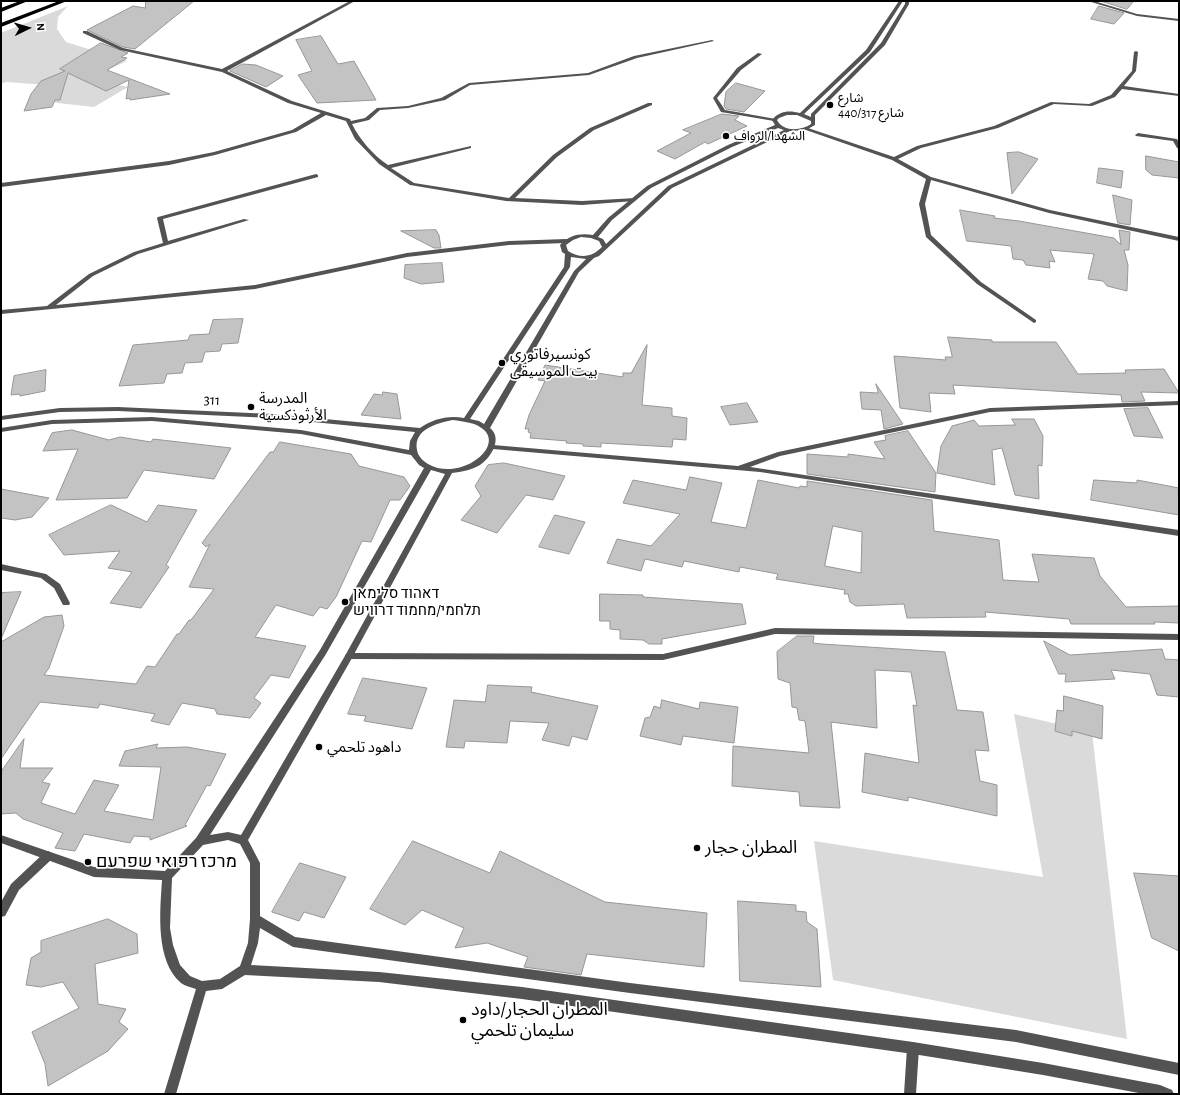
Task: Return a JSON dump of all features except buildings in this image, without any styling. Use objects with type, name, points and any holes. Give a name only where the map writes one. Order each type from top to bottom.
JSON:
[{"type":"highway","points":[[1,10],[25,1]]},
{"type":"highway","points":[[1,25],[64,1]]},
{"type":"street","points":[[223,71],[353,1]]},
{"type":"street","points":[[801,114],[868,51],[901,1]]},
{"type":"street","points":[[806,129],[813,124],[813,115],[882,44],[907,4],[907,1]]},
{"type":"street","points":[[1090,1],[1137,15],[1179,20]]},
{"type":"street","points":[[85,32],[122,49],[223,71],[290,102],[348,120],[357,138],[387,167],[412,184],[511,199],[582,203],[634,199]]},
{"type":"street","points":[[350,123],[367,118],[379,109],[408,107],[443,99],[469,84],[589,74],[636,57],[712,41]]},
{"type":"street","points":[[894,159],[919,147],[996,127],[1053,103],[1090,105],[1113,96],[1134,71],[1136,52]]},
{"type":"street","points":[[760,54],[739,69],[715,98],[723,111],[774,120],[778,126],[789,130]]},
{"type":"street","points":[[1121,87],[1179,95]]},
{"type":"street","points":[[511,199],[555,156],[592,129],[650,104]]},
{"type":"street","points":[[1,185],[169,163],[215,153],[294,132],[325,113]]},
{"type":"street","points":[[774,120],[782,114],[801,114],[812,120]]},
{"type":"street","points":[[595,237],[610,218],[655,184],[730,146],[778,126]]},
{"type":"street","points":[[566,241],[563,248],[568,254],[582,258],[591,257],[602,252],[605,247],[670,188],[789,130],[806,129],[894,159],[928,178],[1049,211],[1179,239]]},
{"type":"street","points":[[1138,135],[1175,140],[1179,146]]},
{"type":"street","points":[[387,167],[469,147]]},
{"type":"street","points":[[166,244],[160,218],[316,176]]},
{"type":"street","points":[[928,178],[922,204],[928,236],[980,283],[1034,321]]},
{"type":"street","points":[[49,307],[91,275],[136,254],[246,220]]},
{"type":"street","points":[[1,312],[255,287],[407,255],[509,243],[566,241],[581,236],[595,237],[601,240],[605,247]]},
{"type":"street","points":[[467,419],[567,267],[568,254]]},
{"type":"street","points":[[486,428],[577,271],[591,257]]},
{"type":"street","points":[[739,468],[778,454],[990,410],[1179,404]]},
{"type":"street","name":"311","points":[[1,418],[60,410],[118,409],[272,416],[421,430]]},
{"type":"street","points":[[453,418],[467,419],[486,428],[493,438],[493,447],[488,457],[465,470],[450,471],[428,468],[418,462],[412,453],[411,447],[414,438],[421,430],[439,420],[453,418]]},
{"type":"street","name":"311","points":[[1,430],[52,422],[152,419],[302,432],[412,453]]},
{"type":"street","points":[[493,447],[739,468],[1179,533]]},
{"type":"street","points":[[428,468],[323,652],[200,841],[167,876],[165,928],[168,945],[174,968],[186,980],[202,986],[222,984],[244,970],[379,977],[522,993],[913,1048],[1044,1069],[1160,1091],[1168,1094]]},
{"type":"street","points":[[243,840],[349,656],[450,471]]},
{"type":"street","points":[[1,567],[42,576],[57,586],[66,603]]},
{"type":"street","points":[[349,656],[663,657],[775,631],[1179,637]]},
{"type":"street","points":[[200,841],[228,836],[243,840],[255,863],[256,919],[253,943],[244,970]]},
{"type":"street","points":[[1,839],[94,872],[167,876]]},
{"type":"street","points":[[1,912],[15,887],[48,856]]},
{"type":"street","points":[[256,919],[293,942],[630,988],[1016,1036],[1179,1069]]},
{"type":"street","points":[[170,1094],[202,986]]},
{"type":"street","points":[[910,1094],[913,1048]]},
{"type":"shaded area","points":[[68,6],[58,17],[57,29],[66,42],[127,61],[87,79],[128,87],[94,107],[40,101],[48,85],[6,82],[1,84],[1,33]]},
{"type":"shaded area","points":[[1014,714],[1092,732],[1127,1039],[833,980],[814,841],[1043,877]]},
{"type":"place","name":"شارع 440/شارع 317","points":[[830,105]]},
{"type":"place","name":"الشهدا/الرواف","points":[[726,136]]},
{"type":"place","name":"كونسيرفاتوري بيت الموسيقى","points":[[502,363]]},
{"type":"place","name":"المدرسة الأرثوذكسية","points":[[251,407]]},
{"type":"place","name":"דאהוד סלימאן תלחמי/מחמוד דרוויש","points":[[345,602]]},
{"type":"place","name":"داهود تلحمي","points":[[319,747]]},
{"type":"place","name":"المطران حجار","points":[[697,848]]},
{"type":"place","name":"מרכז רפואי שפרעם","points":[[88,862]]},
{"type":"place","name":"المطران الحجار/داود سليمان تلحمي","points":[[463,1020]]}]
